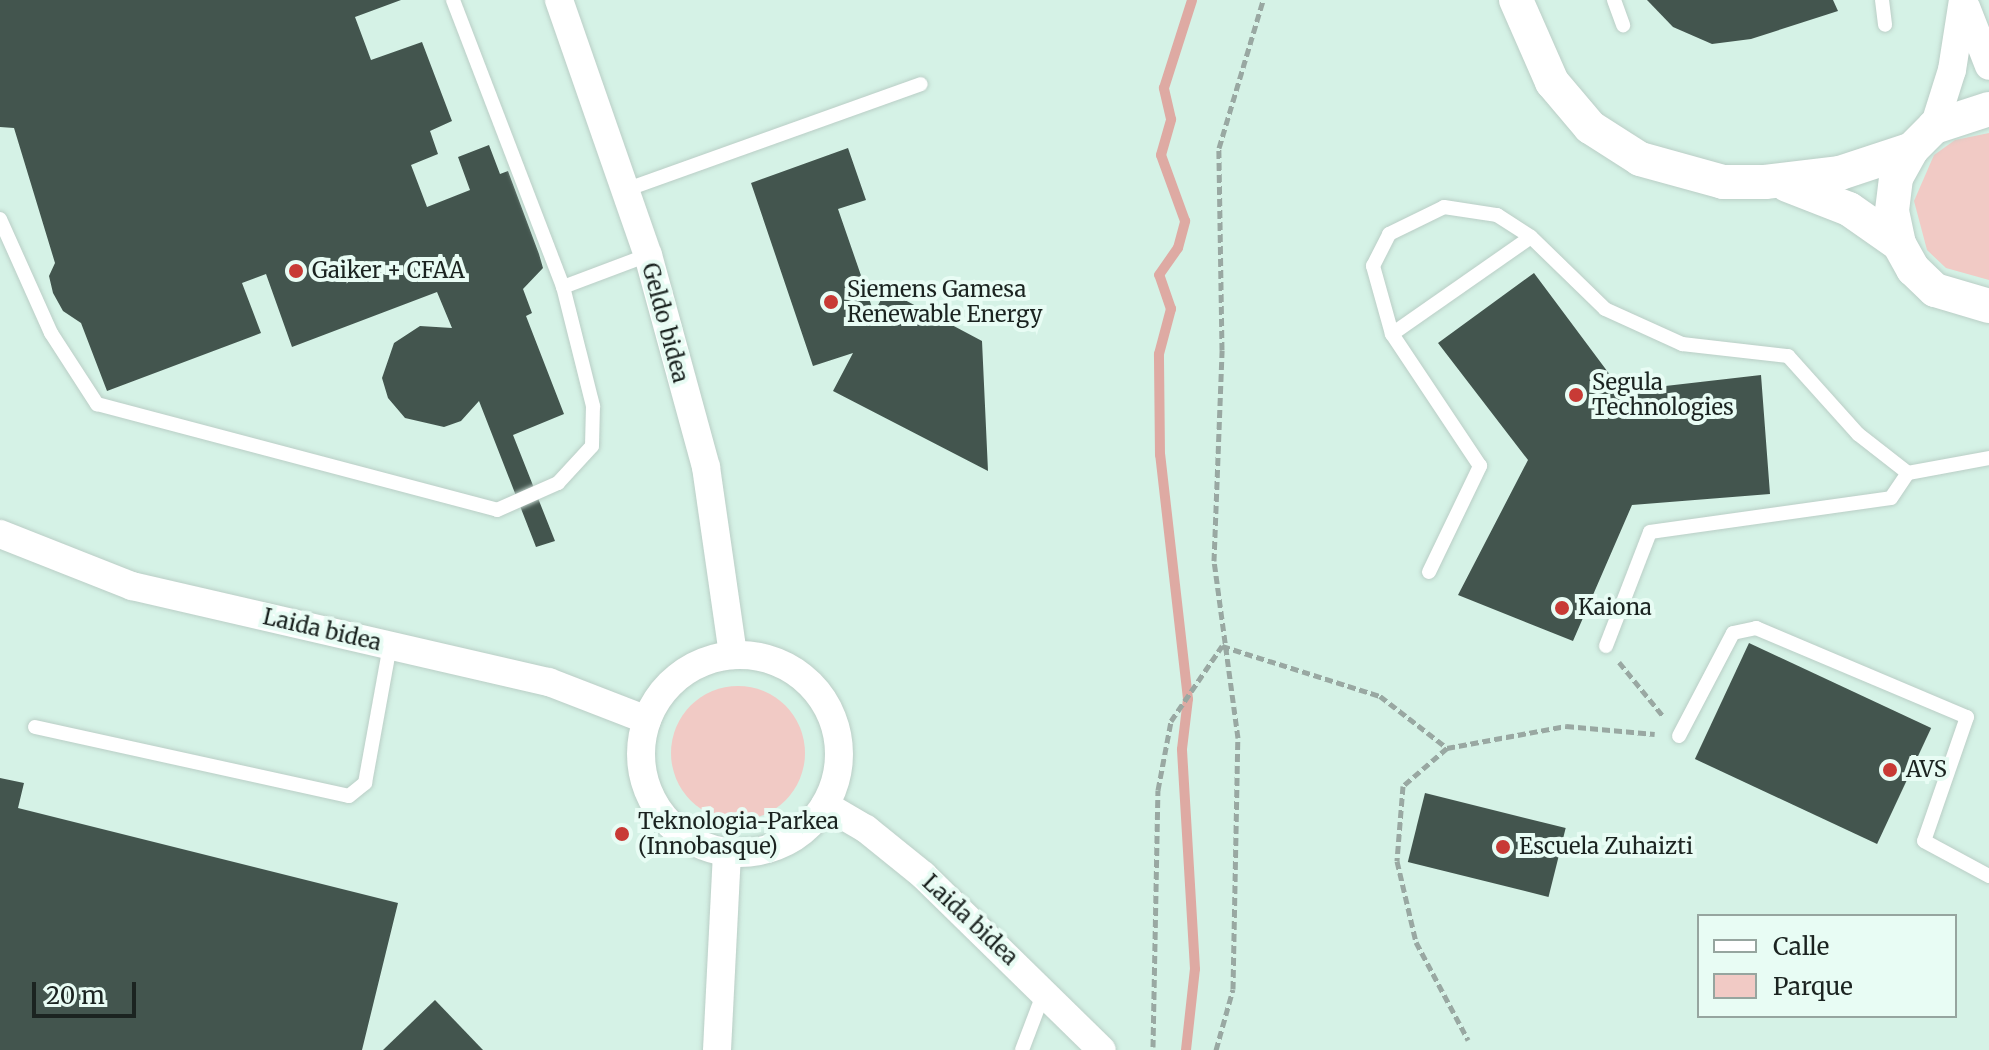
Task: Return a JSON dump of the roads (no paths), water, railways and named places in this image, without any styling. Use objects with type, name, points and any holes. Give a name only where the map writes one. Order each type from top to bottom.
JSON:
[{"type":"street","name":"Geldo bidea","points":[[559,0],[648,255],[706,467],[733,655]]},
{"type":"street","points":[[1516,0],[1552,82],[1590,127],[1640,159],[1723,182],[1765,182],[1840,173],[1989,109]]},
{"type":"street","points":[[1899,244],[1892,211],[1896,178],[1923,138],[1952,70],[1964,0]]},
{"type":"street","points":[[1964,0],[1989,66]]},
{"type":"street","points":[[1765,182],[1822,196],[1899,244],[1935,290],[1989,306]]},
{"type":"street","name":"Laida bidea","points":[[0,534],[132,586],[549,682],[647,720]]},
{"type":"street","points":[[733,655],[792,669],[816,689],[832,716],[839,746],[837,777],[825,805],[783,843],[727,852],[699,844],[655,805],[643,778],[647,720],[680,674],[733,655]]},
{"type":"street","name":"Laida bidea","points":[[825,805],[866,829],[923,875],[1102,1050]]},
{"type":"street","points":[[717,1050],[727,852]]},
{"type":"lane","points":[[0,219],[51,333],[97,404],[497,510],[558,483],[592,446],[593,406],[563,287],[453,0]]},
{"type":"lane","points":[[1614,0],[1623,25]]},
{"type":"lane","points":[[1882,0],[1885,25]]},
{"type":"lane","points":[[625,190],[921,84]]},
{"type":"lane","points":[[1429,572],[1480,466],[1392,334],[1373,266],[1389,234],[1423,214],[1463,206],[1497,215],[1531,237],[1605,309],[1682,344],[1788,356],[1858,434],[1908,473]]},
{"type":"lane","points":[[1392,334],[1531,237]]},
{"type":"lane","points":[[563,287],[648,255]]},
{"type":"lane","points":[[1606,646],[1650,532],[1891,498],[1908,473],[1989,458]]},
{"type":"lane","points":[[1679,736],[1733,633],[1756,628],[1967,717],[1924,841],[1989,876]]},
{"type":"lane","points":[[35,727],[349,796],[365,783],[390,645]]},
{"type":"lane","points":[[1022,1050],[1044,991]]},
{"type":"waterway","points":[[1186,1050],[1195,969],[1182,749],[1188,699],[1160,455],[1159,354],[1171,309],[1159,275],[1178,248],[1185,221],[1161,155],[1171,119],[1164,88],[1192,0]]},
{"type":"place","name":"Gaiker + CFAA","points":[[296,271]]},
{"type":"place","name":"Siemens Gamesa Renewable Energy","points":[[831,302]]},
{"type":"place","name":"Segula Technologies","points":[[1576,395]]},
{"type":"place","name":"Kaiona","points":[[1562,608]]},
{"type":"place","name":"AVS","points":[[1890,770]]},
{"type":"place","name":"Teknologia-Parkea (Innobasque)","points":[[622,834]]},
{"type":"place","name":"Escuela Zuhaizti","points":[[1503,847]]}]
